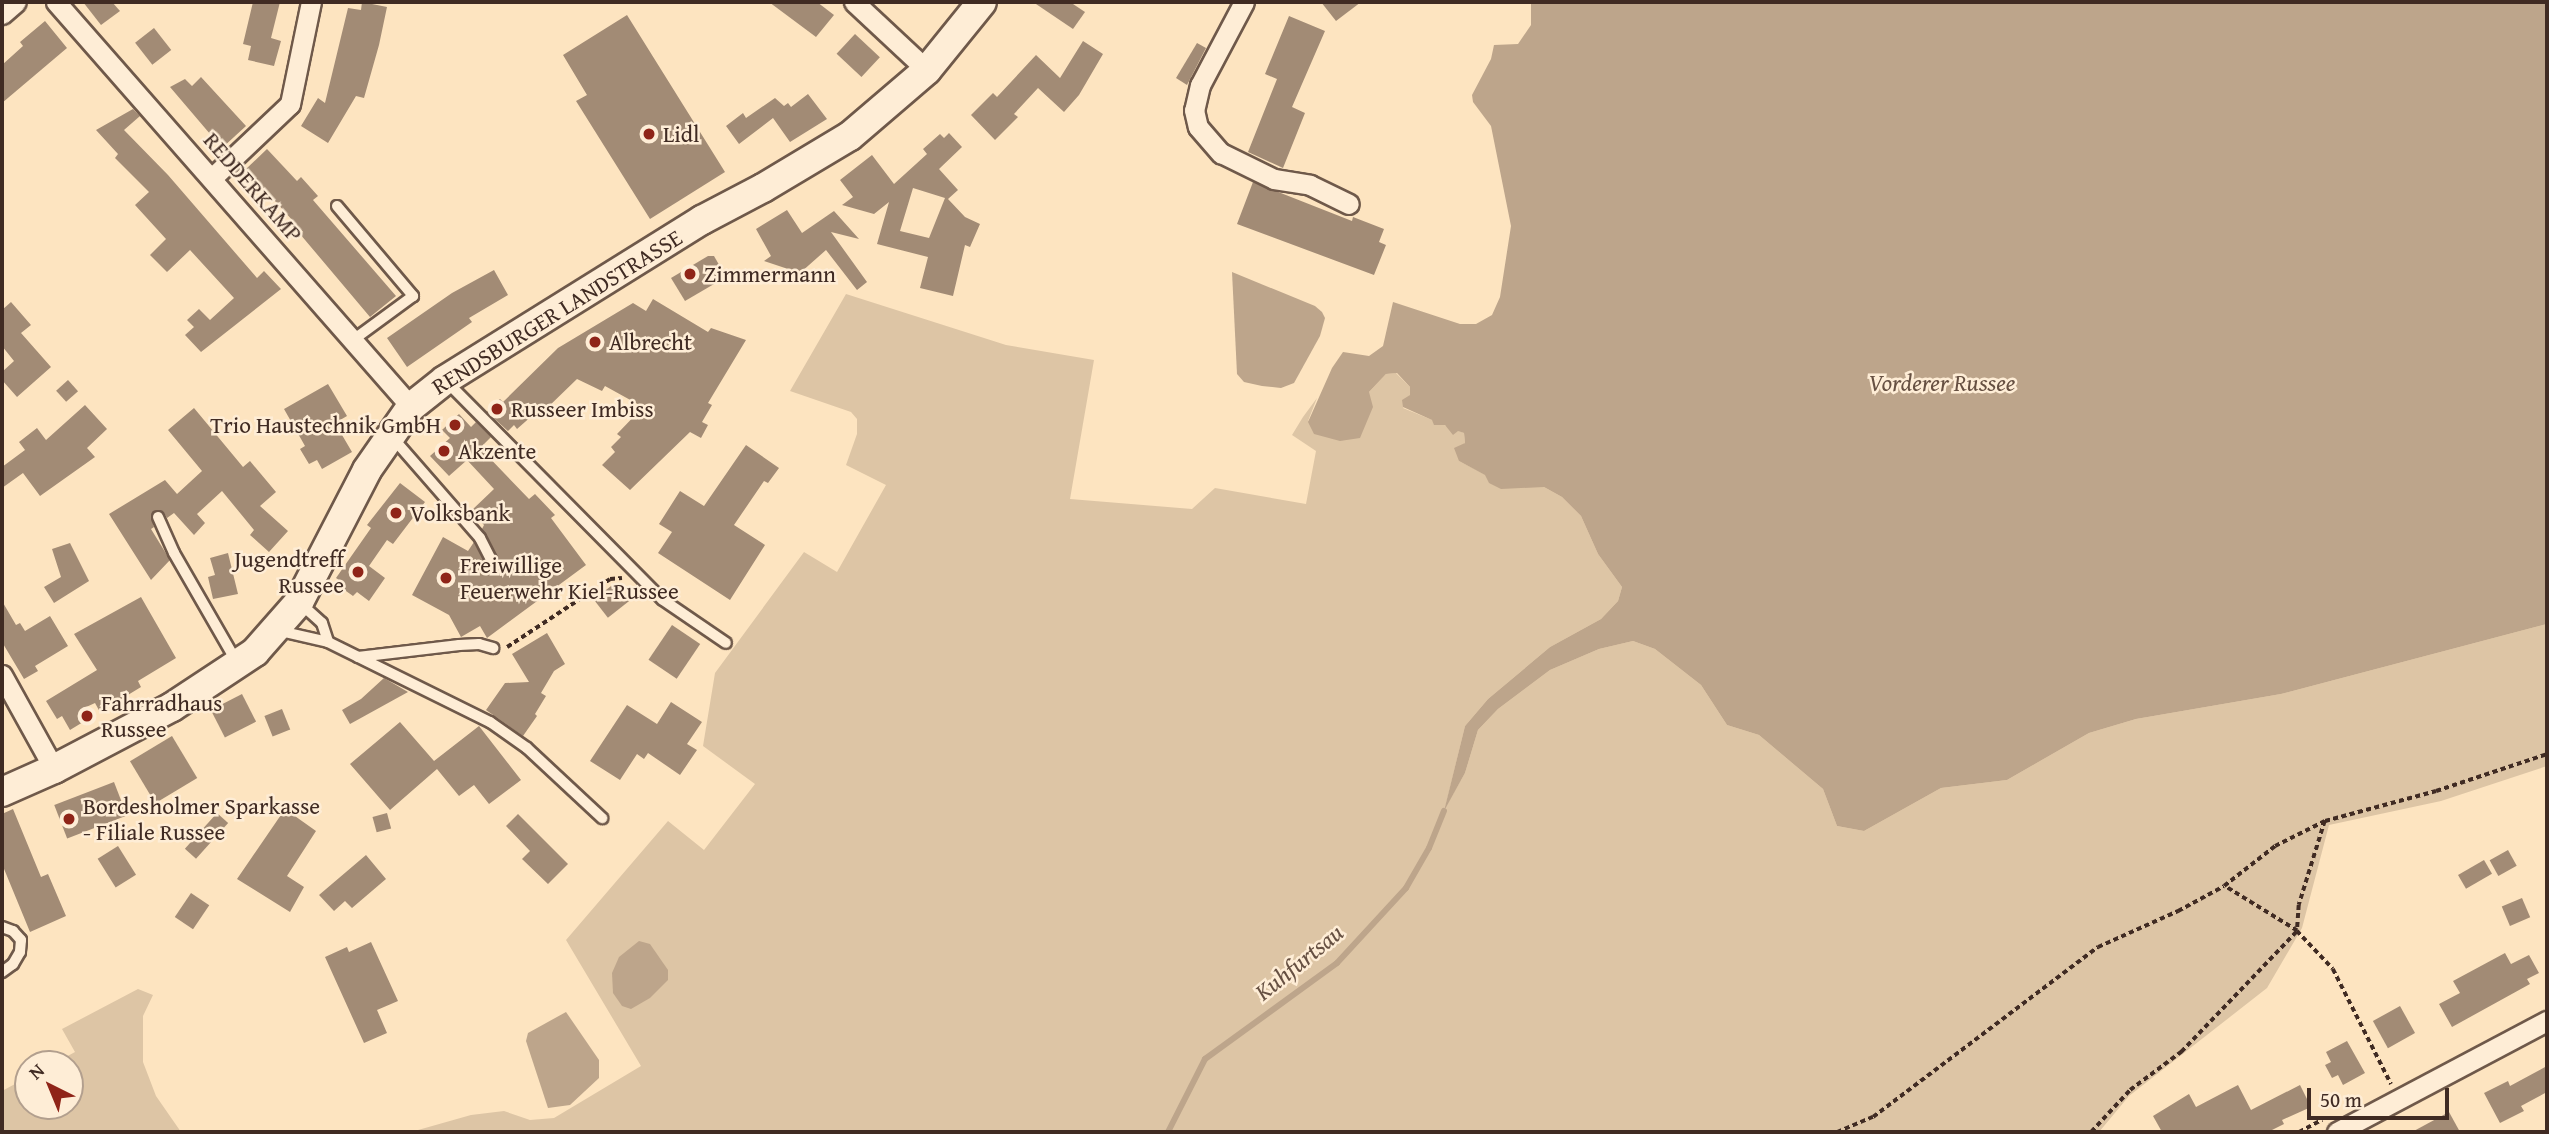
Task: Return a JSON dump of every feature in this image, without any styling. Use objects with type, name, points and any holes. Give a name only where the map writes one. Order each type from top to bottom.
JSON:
[{"type":"street","points":[[2,14],[16,2]]},
{"type":"street","name":"REDDERKAMP","points":[[56,2],[411,407]]},
{"type":"street","points":[[212,177],[290,104],[311,2]]},
{"type":"street","points":[[854,2],[927,70]]},
{"type":"street","name":"RENDSBURGER LANDSTRASSE","points":[[2,792],[54,769],[172,707],[238,664],[276,630],[299,602],[367,470],[389,433],[411,407],[445,380],[702,220],[763,188],[850,136],[927,70],[982,2]]},
{"type":"street","points":[[1244,2],[1200,85],[1194,110],[1198,127],[1221,153],[1274,179],[1310,185],[1349,204]]},
{"type":"street","points":[[2,675],[54,769]]},
{"type":"street","points":[[2337,1132],[2547,1020]]},
{"type":"lane","points":[[337,206],[413,296],[353,340]]},
{"type":"lane","points":[[445,380],[663,600],[726,643]]},
{"type":"lane","points":[[389,433],[480,538],[492,562]]},
{"type":"lane","points":[[158,517],[174,552],[238,664]]},
{"type":"lane","points":[[299,602],[322,623],[328,642]]},
{"type":"lane","points":[[276,630],[328,642],[490,722],[527,748],[602,817]]},
{"type":"lane","points":[[357,657],[458,645],[479,644],[493,648]]},
{"type":"lane","points":[[2,927],[13,931],[21,940],[20,953],[13,964],[2,971]]},
{"type":"path","points":[[493,648],[510,646],[615,577],[623,579],[629,586]]},
{"type":"path","points":[[1837,1132],[1873,1117],[2098,947],[2178,911],[2224,886],[2275,846],[2325,821],[2437,791],[2547,754]]},
{"type":"path","points":[[2091,1132],[2130,1090],[2181,1052],[2297,931],[2300,905],[2325,821]]},
{"type":"path","points":[[2224,886],[2297,931],[2333,969],[2399,1100]]},
{"type":"shaded area","points":[[846,294],[1006,345],[1094,360],[1070,499],[1192,509],[1215,488],[1306,504],[1316,451],[1292,435],[1303,417],[1317,398],[1308,421],[1369,392],[1386,374],[1396,373],[1410,387],[1410,395],[1403,408],[1464,433],[1465,443],[1460,447],[1459,461],[1486,475],[1525,487],[1544,487],[1562,497],[1581,516],[1598,554],[1622,587],[1618,601],[1601,619],[1550,647],[1488,699],[1465,726],[1445,808],[1465,773],[1478,730],[1498,709],[1550,670],[1599,649],[1633,641],[1655,649],[1701,685],[1727,725],[1759,735],[1823,789],[1837,826],[1864,831],[1941,788],[2007,780],[2089,733],[2136,719],[2281,694],[2547,624],[2547,766],[2441,801],[2329,825],[2302,928],[2267,988],[2129,1096],[2099,1132],[411,1132],[471,1115],[504,1111],[530,1120],[554,1118],[641,1066],[566,940],[668,821],[704,850],[755,784],[703,746],[715,673],[804,552],[837,572],[886,485],[846,465],[857,434],[857,419],[851,412],[790,391]]},
{"type":"shaded area","points":[[138,989],[153,995],[143,1016],[143,1062],[156,1096],[181,1132],[2,1132],[2,1091],[14,1085],[14,1120],[84,1120],[84,1050],[74,1050],[62,1029]]},
{"type":"water","name":"Vorderer Russee","points":[[1531,2],[2547,2],[2547,624],[2281,694],[2136,719],[2089,733],[2007,780],[1941,788],[1864,831],[1837,826],[1823,789],[1759,735],[1727,725],[1701,685],[1655,649],[1633,641],[1599,649],[1550,670],[1498,709],[1478,730],[1465,773],[1444,811],[1465,726],[1488,699],[1550,647],[1601,619],[1618,601],[1622,587],[1598,554],[1581,516],[1562,497],[1544,487],[1501,489],[1489,483],[1485,475],[1459,461],[1454,448],[1465,443],[1464,433],[1458,431],[1453,435],[1445,425],[1434,425],[1432,420],[1403,407],[1402,400],[1410,395],[1410,387],[1397,373],[1386,374],[1369,392],[1373,407],[1360,438],[1340,441],[1314,434],[1308,422],[1332,368],[1343,352],[1369,356],[1383,346],[1393,302],[1460,324],[1476,324],[1492,315],[1500,297],[1511,226],[1491,126],[1473,102],[1472,95],[1491,59],[1494,45],[1518,44],[1531,25]]},
{"type":"water","points":[[1232,272],[1315,306],[1322,312],[1325,318],[1320,336],[1294,383],[1281,388],[1262,386],[1244,382],[1237,374]]},
{"type":"water","points":[[639,941],[650,944],[668,970],[668,980],[650,998],[631,1009],[622,1006],[613,993],[612,973],[619,957]]},
{"type":"water","points":[[566,1012],[599,1060],[599,1078],[570,1105],[548,1108],[526,1041],[528,1033]]},
{"type":"building","points":[[83,2],[112,2],[120,11],[101,25]]},
{"type":"building","points":[[253,2],[280,2],[271,38],[281,41],[274,66],[248,60],[251,46],[243,44]]},
{"type":"building","points":[[362,2],[387,7],[379,45],[364,98],[356,96],[328,143],[301,126],[318,98],[325,103],[348,8],[361,10]]},
{"type":"building","points":[[769,2],[817,2],[834,15],[816,37]]},
{"type":"building","points":[[1033,2],[1070,2],[1085,12],[1073,29]]},
{"type":"building","points":[[1321,2],[1361,2],[1336,21]]},
{"type":"building","name":"Lidl","points":[[627,15],[725,172],[650,219],[576,101],[587,95],[563,55]]},
{"type":"building","points":[[1289,16],[1325,31],[1292,107],[1305,113],[1283,168],[1248,152],[1277,79],[1265,74]]},
{"type":"building","points":[[45,21],[67,48],[2,103],[2,65],[23,46],[20,42]]},
{"type":"building","points":[[154,28],[171,50],[152,65],[135,43]]},
{"type":"building","points":[[855,34],[880,57],[861,77],[837,54]]},
{"type":"building","points":[[1083,41],[1103,54],[1079,95],[1064,112],[1038,88],[1014,114],[1018,117],[995,140],[971,115],[993,93],[997,97],[1036,55],[1060,78]]},
{"type":"building","points":[[1197,43],[1206,48],[1187,85],[1176,78]]},
{"type":"building","points":[[201,77],[246,126],[222,148],[170,87],[185,79],[192,86]]},
{"type":"building","points":[[808,94],[827,119],[790,142],[773,118],[739,144],[726,126],[743,113],[746,118],[775,98],[784,106],[788,103],[791,107]]},
{"type":"building","points":[[133,109],[140,116],[124,130],[168,175],[257,278],[264,271],[281,289],[201,352],[185,335],[194,327],[187,320],[199,309],[210,320],[234,298],[190,250],[167,272],[150,255],[166,239],[135,205],[149,192],[115,158],[118,154],[96,130]]},
{"type":"building","points":[[949,133],[962,147],[939,169],[958,190],[948,199],[965,217],[980,224],[970,247],[965,245],[953,296],[920,288],[928,257],[877,244],[889,202],[874,214],[842,205],[853,197],[840,180],[872,155],[894,184],[927,154],[923,149],[940,134],[944,138]],"holes":[[[913,188],[945,198],[929,238],[900,231]]]},
{"type":"building","points":[[267,149],[297,181],[301,177],[318,196],[313,200],[396,296],[370,317],[300,234],[303,232],[246,169]]},
{"type":"building","points":[[1253,182],[1352,221],[1353,217],[1384,229],[1379,242],[1386,245],[1374,275],[1237,224]]},
{"type":"building","points":[[787,210],[802,233],[834,211],[859,239],[831,232],[867,282],[857,290],[826,250],[800,273],[764,261],[771,256],[756,229]]},
{"type":"building","points":[[708,256],[714,256],[726,277],[685,301],[671,278]]},
{"type":"building","points":[[494,270],[508,295],[469,318],[472,322],[407,367],[387,338],[452,293]]},
{"type":"building","points":[[653,299],[708,332],[711,328],[746,340],[708,403],[712,405],[702,422],[708,425],[701,438],[690,432],[630,490],[602,465],[615,452],[611,447],[621,437],[617,434],[643,407],[605,386],[602,391],[577,379],[545,410],[542,407],[517,429],[514,425],[508,431],[487,412],[500,399],[503,402],[558,348],[633,303],[646,311]]},
{"type":"building","points":[[11,302],[31,325],[21,333],[51,367],[17,397],[2,380],[2,372],[14,361],[2,346],[2,310]]},
{"type":"building","points":[[68,380],[78,391],[66,402],[56,391]]},
{"type":"building","points":[[328,384],[347,416],[335,423],[352,452],[322,469],[317,460],[309,464],[300,449],[305,446],[284,409]]},
{"type":"building","points":[[85,405],[107,429],[87,448],[95,457],[40,496],[23,473],[2,488],[2,467],[25,450],[19,442],[37,428],[46,440]]},
{"type":"building","points":[[194,408],[243,467],[250,461],[276,492],[260,506],[288,531],[269,552],[250,535],[254,530],[222,491],[197,514],[205,523],[194,535],[174,513],[167,518],[163,511],[156,510],[151,516],[154,527],[151,529],[170,560],[151,580],[109,514],[165,480],[177,494],[202,471],[168,430]]},
{"type":"building","points":[[459,414],[471,427],[476,422],[491,437],[480,448],[529,499],[535,494],[555,515],[551,518],[586,565],[487,638],[480,626],[461,637],[449,615],[412,595],[443,537],[468,551],[474,542],[489,569],[496,568],[499,563],[482,529],[484,525],[471,511],[494,489],[467,460],[449,476],[430,456],[450,438],[442,430]]},
{"type":"building","points":[[746,445],[779,468],[768,483],[764,481],[734,525],[765,545],[730,600],[658,553],[672,532],[659,524],[680,491],[704,506]]},
{"type":"building","points":[[400,483],[425,502],[393,544],[387,540],[369,566],[385,578],[369,601],[357,592],[353,596],[339,586],[342,582],[336,578],[371,528],[367,525]]},
{"type":"building","points":[[70,543],[89,581],[54,603],[44,587],[61,577],[52,549]]},
{"type":"building","points":[[228,553],[238,594],[213,599],[208,577],[215,575],[210,558]]},
{"type":"building","points":[[615,583],[629,601],[608,618],[594,600]]},
{"type":"building","points":[[141,597],[176,658],[138,681],[141,687],[100,712],[95,703],[84,708],[88,719],[70,730],[62,716],[57,719],[46,701],[97,670],[74,634]]},
{"type":"building","points":[[2,601],[16,625],[20,623],[25,631],[50,616],[68,646],[35,666],[38,671],[24,679],[2,642]]},
{"type":"building","points":[[672,625],[700,644],[677,679],[649,660]]},
{"type":"building","points":[[547,633],[565,664],[554,671],[541,693],[546,696],[535,714],[537,716],[523,736],[486,710],[505,683],[529,682],[512,654]]},
{"type":"building","points":[[384,678],[408,692],[350,724],[342,710],[361,699]]},
{"type":"building","points":[[242,694],[256,722],[225,738],[211,710]]},
{"type":"building","points":[[671,702],[702,722],[687,744],[697,750],[680,775],[648,753],[644,759],[637,754],[620,780],[590,761],[627,705],[657,724]]},
{"type":"building","points":[[282,709],[290,729],[273,737],[264,716]]},
{"type":"building","points":[[400,722],[434,761],[479,726],[521,780],[489,804],[474,785],[459,796],[437,769],[390,810],[350,764]]},
{"type":"building","points":[[172,736],[197,778],[155,803],[130,761]]},
{"type":"building","points":[[114,782],[127,816],[67,839],[54,805]]},
{"type":"building","points":[[13,809],[41,877],[48,874],[66,916],[30,932],[2,864],[2,814]]},
{"type":"building","points":[[285,809],[316,831],[287,876],[304,887],[290,912],[237,879]]},
{"type":"building","points":[[217,813],[228,823],[196,859],[185,849]]},
{"type":"building","points":[[387,813],[391,828],[377,832],[373,817]]},
{"type":"building","points":[[518,814],[568,864],[548,884],[522,859],[530,851],[506,826]]},
{"type":"building","points":[[118,846],[136,875],[116,888],[98,859]]},
{"type":"building","points":[[2508,850],[2517,866],[2498,876],[2490,860]]},
{"type":"building","points":[[366,855],[386,879],[352,908],[345,901],[334,911],[319,895]]},
{"type":"building","points":[[2484,860],[2492,874],[2466,889],[2458,875]]},
{"type":"building","points":[[191,893],[209,905],[193,929],[175,917]]},
{"type":"building","points":[[2522,898],[2530,917],[2510,926],[2502,907]]},
{"type":"building","points":[[371,942],[398,1001],[377,1010],[387,1033],[364,1043],[325,957],[347,947],[349,952]]},
{"type":"building","points":[[2505,953],[2511,964],[2529,955],[2539,973],[2527,979],[2530,984],[2452,1027],[2439,1004],[2460,993],[2453,981]]},
{"type":"building","points":[[2400,1006],[2415,1033],[2388,1048],[2373,1021]]},
{"type":"building","points":[[2347,1041],[2365,1073],[2343,1085],[2338,1075],[2332,1078],[2325,1065],[2331,1062],[2326,1052]]},
{"type":"building","points":[[2547,1066],[2547,1092],[2521,1106],[2524,1111],[2500,1123],[2484,1093],[2508,1081],[2510,1086]]},
{"type":"building","points":[[2238,1085],[2251,1110],[2300,1085],[2311,1107],[2282,1120],[2284,1124],[2268,1132],[2162,1132],[2153,1116],[2189,1094],[2196,1107]]},
{"type":"building","points":[[2449,1112],[2460,1132],[2412,1132]]},
{"type":"waterway","name":"Kuhfurtsau","points":[[1168,1132],[1205,1059],[1337,963],[1406,888],[1429,848],[1444,811]]},
{"type":"place","name":"Lidl","points":[[649,134]]},
{"type":"place","name":"Zimmermann","points":[[690,274]]},
{"type":"place","name":"Albrecht","points":[[595,342]]},
{"type":"place","name":"Russeer Imbiss","points":[[497,409]]},
{"type":"place","name":"Trio Haustechnik GmbH","points":[[455,425]]},
{"type":"place","name":"Akzente","points":[[444,451]]},
{"type":"place","name":"Volksbank","points":[[396,513]]},
{"type":"place","name":"Jugendtreff Russee","points":[[358,572]]},
{"type":"place","name":"Freiwillige Feuerwehr Kiel-Russee","points":[[446,578]]},
{"type":"place","name":"Fahrradhaus Russee","points":[[87,716]]},
{"type":"place","name":"Bordesholmer Sparkasse - Filiale Russee","points":[[69,819]]}]
